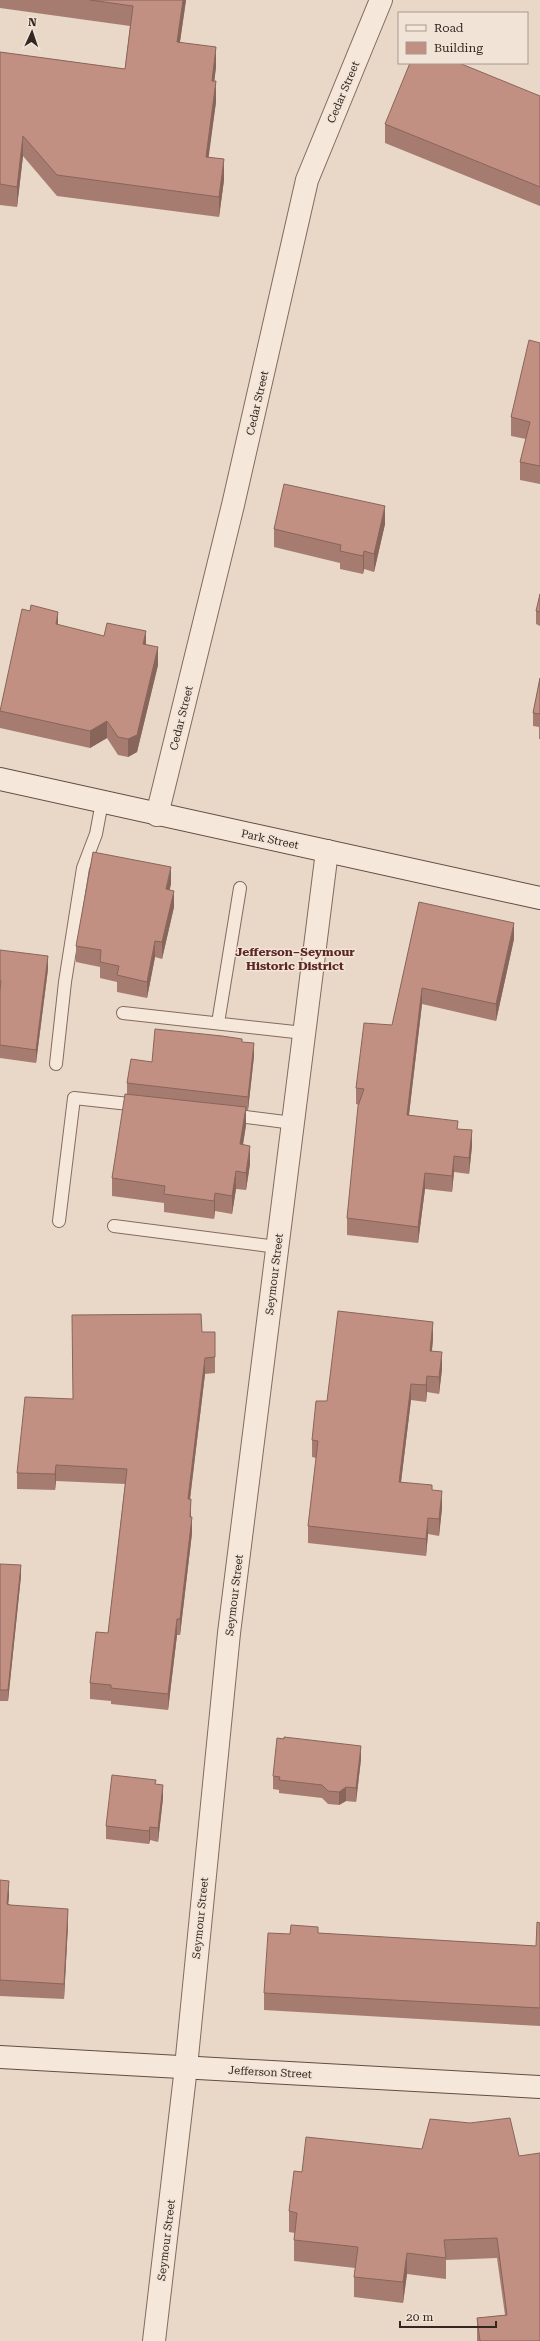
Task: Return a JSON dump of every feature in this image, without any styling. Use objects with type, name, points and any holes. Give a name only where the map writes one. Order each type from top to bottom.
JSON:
[{"type":"street","name":"Cedar Street","points":[[157,815],[233,505],[307,180],[381,0]]},
{"type":"street","name":"Park Street","points":[[0,779],[157,815],[540,898]]},
{"type":"street","name":"Seymour Street","points":[[154,2341],[186,2067],[229,1633],[327,851]]},
{"type":"street","name":"Jefferson Street","points":[[0,2057],[540,2087]]},
{"type":"lane","points":[[56,1064],[65,982],[83,868],[96,834],[102,802]]},
{"type":"lane","points":[[218,1023],[240,888]]},
{"type":"lane","points":[[124,1013],[304,1033]]},
{"type":"lane","points":[[59,1221],[74,1098],[153,1107]]},
{"type":"lane","points":[[216,1114],[292,1122]]},
{"type":"lane","points":[[114,1226],[277,1247]]},
{"type":"building","points":[[90,0],[183,0],[177,42],[216,47],[212,81],[216,81],[206,157],[224,159],[219,197],[57,175],[23,136],[17,187],[0,184],[0,52],[125,69],[133,6]]},
{"type":"building","points":[[410,64],[461,64],[540,96],[540,187],[385,124]]},
{"type":"building","points":[[529,340],[540,343],[540,466],[520,462],[530,422],[511,417]]},
{"type":"building","points":[[284,484],[385,506],[374,554],[364,551],[363,556],[340,551],[341,545],[274,529]]},
{"type":"building","points":[[540,594],[540,612],[536,611]]},
{"type":"building","points":[[31,605],[58,612],[56,624],[104,636],[107,623],[146,631],[143,644],[158,647],[137,735],[128,739],[118,737],[107,721],[90,731],[0,711],[22,609],[30,611]]},
{"type":"building","points":[[540,678],[540,714],[533,713]]},
{"type":"building","points":[[93,852],[171,867],[166,889],[174,891],[162,942],[155,941],[147,982],[117,975],[119,966],[100,962],[101,950],[76,946]]},
{"type":"building","points":[[419,902],[514,923],[496,1004],[422,988],[407,1115],[458,1121],[457,1129],[472,1130],[469,1158],[454,1156],[452,1176],[425,1173],[418,1227],[347,1218],[358,1106],[364,1089],[356,1088],[364,1023],[392,1025]]},
{"type":"building","points":[[0,950],[48,956],[36,1050],[0,1045]]},
{"type":"building","points":[[155,1029],[222,1036],[242,1039],[242,1042],[254,1043],[248,1097],[127,1083],[131,1059],[152,1062]]},
{"type":"building","points":[[125,1094],[246,1107],[240,1144],[250,1146],[246,1173],[236,1171],[232,1196],[215,1193],[214,1201],[164,1194],[165,1186],[112,1178]]},
{"type":"building","points":[[338,1311],[433,1322],[430,1351],[442,1352],[439,1377],[427,1376],[426,1385],[411,1384],[399,1482],[432,1485],[432,1490],[442,1491],[439,1519],[428,1518],[426,1539],[308,1526],[318,1441],[312,1440],[316,1401],[327,1401]]},
{"type":"building","points":[[201,1314],[202,1332],[215,1332],[215,1357],[205,1358],[188,1499],[191,1499],[190,1517],[192,1517],[180,1619],[177,1619],[168,1694],[111,1688],[111,1685],[90,1683],[96,1632],[108,1633],[127,1469],[56,1465],[55,1474],[17,1473],[25,1397],[73,1399],[72,1315]]},
{"type":"building","points":[[0,1564],[21,1565],[8,1690],[0,1690]]},
{"type":"building","points":[[284,1737],[361,1746],[356,1788],[346,1787],[339,1792],[328,1791],[322,1785],[279,1780],[280,1777],[273,1776],[277,1738],[284,1739]]},
{"type":"building","points":[[112,1775],[156,1780],[155,1784],[163,1785],[158,1828],[150,1827],[149,1831],[106,1826]]},
{"type":"building","points":[[0,1880],[9,1881],[7,1904],[68,1909],[64,1984],[0,1980]]},
{"type":"building","points":[[537,1922],[540,1923],[540,2008],[264,1993],[268,1933],[290,1934],[291,1925],[318,1927],[318,1933],[536,1946]]},
{"type":"building","points":[[510,2118],[519,2156],[540,2153],[540,2341],[480,2341],[477,2318],[507,2315],[497,2238],[444,2240],[446,2258],[407,2253],[403,2282],[354,2277],[358,2247],[294,2240],[297,2213],[289,2211],[294,2171],[302,2172],[306,2137],[422,2149],[430,2119],[470,2123]]},
{"type":"district","name":"Jefferson–Seymour Historic District","points":[[295,959]]}]
